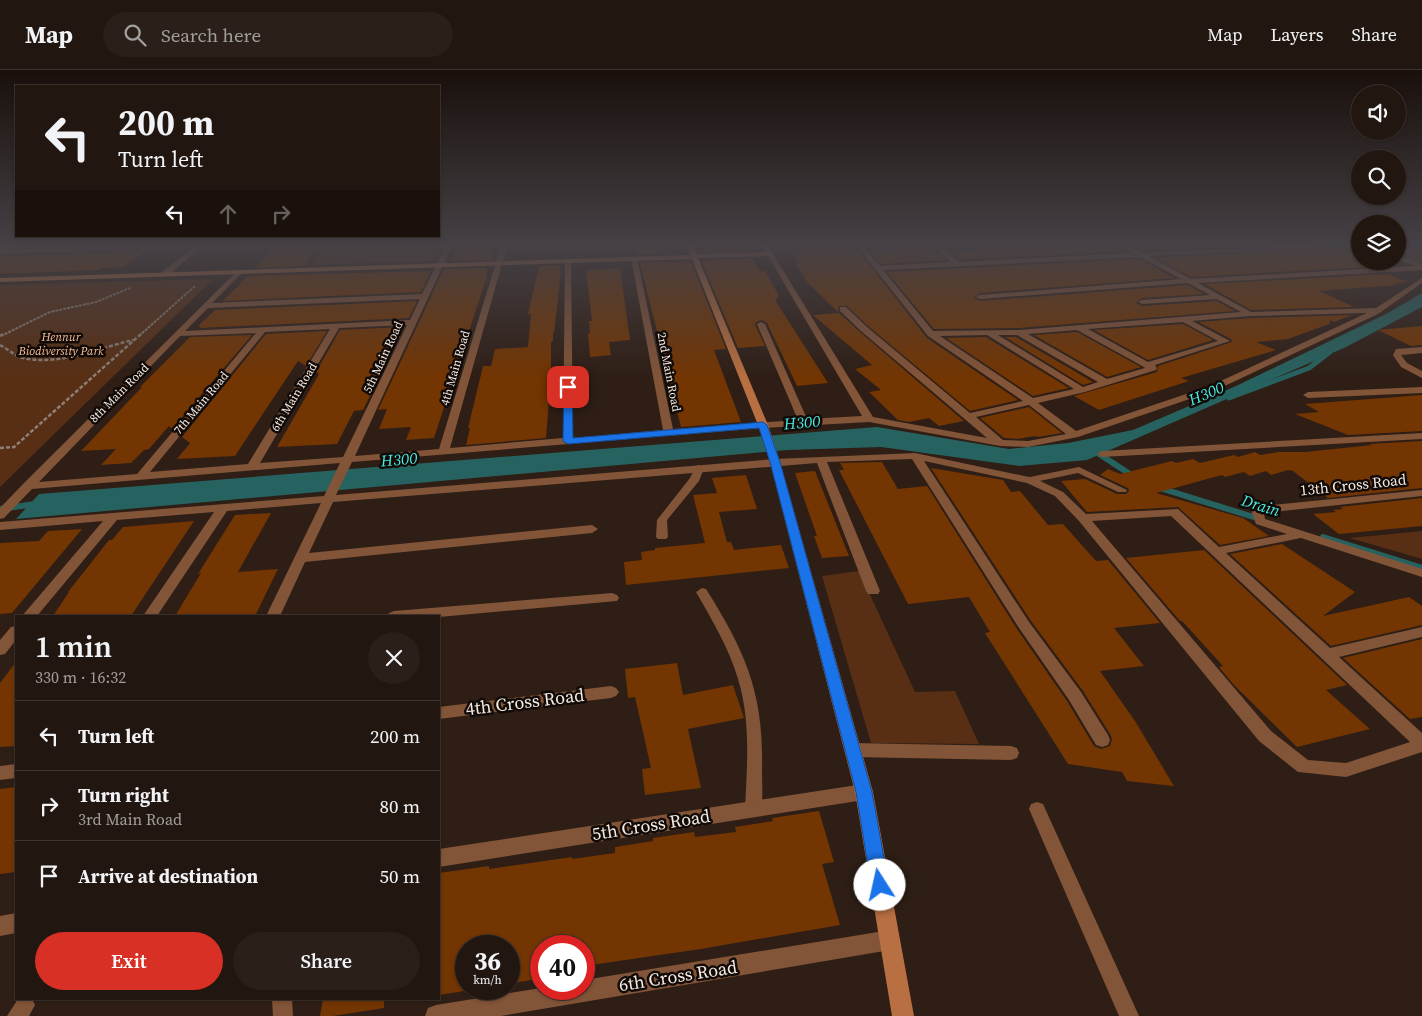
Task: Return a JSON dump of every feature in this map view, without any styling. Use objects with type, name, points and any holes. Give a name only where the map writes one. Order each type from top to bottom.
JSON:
[{"type":"street","name":"8th Main Road","points":[[0,515],[221,290]]},
{"type":"street","name":"5th Main Road","points":[[274,615],[331,499],[429,290]]},
{"type":"street","name":"4th Main Road","points":[[444,451],[492,290]]},
{"type":"street","points":[[568,290],[568,441]]},
{"type":"street","name":"2nd Main Road","points":[[640,290],[669,433]]},
{"type":"street","points":[[708,290],[763,425],[775,462],[864,792],[904,1016]]},
{"type":"street","points":[[792,290],[868,419]]},
{"type":"street","points":[[897,290],[931,334],[1030,401],[1074,435]]},
{"type":"street","points":[[980,297],[1068,290]]},
{"type":"street","points":[[1205,290],[1250,314]]},
{"type":"street","points":[[27,486],[763,425],[868,419],[1000,443],[1028,444],[1074,435],[1117,422],[1213,388],[1378,310],[1407,290]]},
{"type":"street","points":[[206,306],[426,296]]},
{"type":"street","points":[[1142,302],[1217,297]]},
{"type":"street","points":[[843,309],[864,329],[1000,443]]},
{"type":"street","points":[[931,334],[1019,332],[1250,314],[1378,310]]},
{"type":"street","points":[[1146,365],[1226,341],[1194,326],[1184,319]]},
{"type":"street","points":[[178,334],[414,322]]},
{"type":"street","points":[[761,324],[804,423]]},
{"type":"street","name":"6th Main Road","points":[[252,467],[336,326]]},
{"type":"street","points":[[968,416],[1082,390],[1153,368],[1078,327]]},
{"type":"street","name":"7th Main Road","points":[[141,476],[262,330]]},
{"type":"street","points":[[1019,332],[1108,383]]},
{"type":"street","points":[[989,333],[1082,390]]},
{"type":"street","points":[[1422,350],[1399,351],[1396,355],[1404,365],[1422,375]]},
{"type":"street","points":[[1308,395],[1422,390]]},
{"type":"street","points":[[1102,454],[1422,436]]},
{"type":"street","points":[[915,456],[1024,625],[1075,696],[1102,740]]},
{"type":"street","points":[[0,526],[775,462],[915,456],[1030,480],[1059,494],[1083,518],[1265,736],[1304,767],[1346,770],[1422,744],[1329,654],[1174,512],[1083,518]]},
{"type":"street","points":[[821,460],[873,591]]},
{"type":"street","name":"13th Cross Road","points":[[1302,535],[1259,516],[1422,492]]},
{"type":"street","points":[[151,615],[223,508]]},
{"type":"street","points":[[30,615],[114,516]]},
{"type":"street","points":[[302,558],[592,529]]},
{"type":"street","points":[[1217,551],[1302,535],[1422,573]]},
{"type":"street","points":[[406,615],[612,598]]},
{"type":"street","points":[[0,650],[15,632]]},
{"type":"street","points":[[1329,654],[1422,632]]},
{"type":"street","name":"4th Cross Road","points":[[440,713],[611,692]]},
{"type":"street","points":[[852,750],[1011,753]]},
{"type":"street","points":[[0,773],[15,771]]},
{"type":"street","name":"5th Cross Road","points":[[440,858],[864,792]]},
{"type":"street","points":[[0,926],[15,923]]},
{"type":"street","name":"6th Cross Road","points":[[436,1016],[890,940]]},
{"type":"lane","points":[[662,537],[662,520],[695,479],[699,468]]},
{"type":"lane","points":[[1030,480],[1079,470],[1122,490]]},
{"type":"lane","points":[[702,592],[722,626],[749,692],[753,720],[753,809]]},
{"type":"lane","points":[[1037,809],[1129,1016]]},
{"type":"lane","points":[[282,1000],[283,1016]]},
{"type":"path","points":[[0,336],[50,312],[96,302],[126,290]]},
{"type":"path","points":[[0,448],[14,447],[191,290]]},
{"type":"path","points":[[0,345],[20,358],[33,360],[58,358],[134,340]]},
{"type":"green space","name":"Hennur Biodiversity Park","points":[[0,290],[202,290],[0,487]]},
{"type":"green space","points":[[1422,531],[1422,559],[1350,538]]},
{"type":"green space","points":[[859,571],[915,692],[955,691],[979,744],[871,743],[822,576]]},
{"type":"water","points":[[1422,293],[1422,307],[1346,347],[1087,460],[1019,466],[881,447],[787,450],[16,519],[39,494],[877,427],[1009,449],[1068,443],[1133,430],[1236,386],[1386,314]]},
{"type":"building","points":[[234,290],[422,290],[421,292],[223,301]]},
{"type":"building","points":[[434,290],[482,290],[434,438],[406,440],[411,427],[379,429],[387,409],[378,410]]},
{"type":"building","points":[[533,290],[559,290],[553,341],[551,342],[551,374],[546,438],[466,445],[470,428],[468,428],[483,366],[491,366],[495,349],[528,347],[531,314],[528,314]]},
{"type":"building","points":[[588,290],[623,290],[630,340],[609,342],[611,355],[590,357],[588,333],[590,333],[589,321],[592,321]]},
{"type":"building","points":[[647,290],[702,290],[726,349],[714,350],[741,422],[681,427]]},
{"type":"building","points":[[714,290],[776,290],[779,296],[775,300],[828,383],[797,386],[767,323],[762,320],[756,322],[755,325],[765,346],[738,348]]},
{"type":"building","points":[[815,290],[890,290],[927,338],[1018,400],[970,411],[868,326],[847,306],[839,306],[838,312]]},
{"type":"building","points":[[902,290],[1017,290],[980,293],[974,298],[980,301],[1121,290],[1197,290],[1204,294],[1142,298],[1136,303],[1142,306],[1217,301],[1235,311],[1019,328],[934,329]]},
{"type":"building","points":[[1216,290],[1331,290],[1320,291],[1354,307],[1251,310]]},
{"type":"building","points":[[417,301],[409,318],[199,328],[201,326],[198,326],[215,310]]},
{"type":"building","points":[[839,313],[964,421],[939,426],[929,418],[909,422],[898,420],[869,392],[881,390],[855,369],[872,365],[813,315]]},
{"type":"building","points":[[1352,315],[1334,322],[1330,320],[1329,324],[1288,339],[1256,342],[1276,350],[1181,378],[1189,381],[1099,410],[1074,396],[1157,372],[1158,366],[1232,342],[1231,339],[1199,322],[1250,318]]},
{"type":"building","points":[[1183,324],[1213,340],[1148,360],[1094,330]]},
{"type":"building","points":[[1422,326],[1422,345],[1411,346],[1378,330]]},
{"type":"building","points":[[404,327],[363,410],[354,411],[337,444],[277,447],[319,374],[316,372],[340,330]]},
{"type":"building","points":[[327,331],[306,366],[298,361],[235,456],[177,459],[190,443],[182,437],[266,334]]},
{"type":"building","points":[[1077,332],[1141,367],[1107,377],[1034,335]]},
{"type":"building","points":[[252,335],[172,429],[169,426],[149,449],[144,450],[131,463],[101,465],[116,449],[81,451],[142,387],[140,387],[190,337]]},
{"type":"building","points":[[986,337],[1069,388],[1033,396],[946,338]]},
{"type":"building","points":[[1005,337],[1016,337],[1093,382],[1083,385]]},
{"type":"building","points":[[1422,395],[1422,431],[1348,435],[1295,414],[1319,412],[1305,404]]},
{"type":"building","points":[[1029,407],[1062,433],[1018,439],[1004,438],[980,418]]},
{"type":"building","points":[[1422,441],[1422,488],[1328,498],[1293,471],[1288,470],[1271,475],[1266,471],[1250,476],[1244,472],[1225,477],[1222,475],[1156,493],[1243,518],[1269,536],[1220,545],[1178,507],[1087,512],[1061,481],[1085,479],[1117,494],[1126,494],[1129,491],[1128,488],[1100,475],[1108,469],[1120,474],[1172,461],[1176,463],[1193,459],[1200,463],[1234,455],[1238,457],[1255,452],[1260,455],[1372,445],[1369,444]]},
{"type":"building","points":[[882,462],[898,489],[927,486],[1017,629],[1067,701],[1094,746],[1101,749],[1110,746],[1112,739],[1110,734],[1083,691],[1031,621],[931,468],[1003,480],[1011,492],[1020,491],[1048,525],[1063,524],[1096,561],[1108,560],[1160,623],[1114,628],[1144,666],[1100,671],[1135,721],[1174,786],[1127,781],[1122,772],[1068,764],[985,633],[990,632],[969,597],[908,604],[839,470],[844,470],[840,463]]},
{"type":"building","points":[[815,471],[849,556],[822,558],[814,536],[817,536],[795,473]]},
{"type":"building","points":[[746,475],[757,509],[719,512],[727,542],[731,542],[734,550],[781,545],[789,568],[626,585],[624,562],[642,560],[641,552],[655,550],[655,548],[705,543],[693,495],[717,493],[712,478]]},
{"type":"building","points":[[1422,498],[1422,526],[1339,534],[1313,514],[1336,512],[1333,510],[1343,509],[1340,507]]},
{"type":"building","points":[[271,513],[238,572],[278,569],[255,615],[176,615],[201,573],[198,574],[235,515]]},
{"type":"building","points":[[194,521],[132,615],[54,615],[68,592],[109,540],[112,540],[123,527]]},
{"type":"building","points":[[82,529],[12,613],[0,614],[0,543],[39,541],[48,531]]},
{"type":"building","points":[[1282,544],[1355,592],[1323,616],[1409,597],[1422,606],[1422,625],[1331,646],[1230,554]]},
{"type":"building","points":[[1204,550],[1347,685],[1326,690],[1370,729],[1297,747],[1234,685],[1219,667],[1223,666],[1180,621],[1126,558]]},
{"type":"building","points":[[1422,639],[1422,717],[1410,719],[1343,658]]},
{"type":"building","points":[[15,663],[15,746],[0,747],[0,683]]},
{"type":"building","points":[[677,663],[683,695],[733,685],[744,718],[688,729],[701,788],[645,795],[642,769],[651,768],[635,697],[628,698],[625,669]]},
{"type":"building","points":[[15,787],[15,872],[0,874],[0,789]]},
{"type":"building","points":[[819,811],[834,862],[822,864],[840,925],[701,949],[595,964],[595,935],[530,935],[530,980],[520,982],[520,935],[455,935],[455,992],[440,995],[440,873],[489,866],[489,869],[615,853],[615,847],[653,841],[653,838],[694,832],[695,837],[736,832],[735,827],[773,821],[772,818]]},
{"type":"building","points":[[323,1000],[384,1000],[384,1008],[333,1016],[320,1016]]},
{"type":"waterway","name":"H300","points":[[1229,398],[1309,368],[1330,352]]},
{"type":"waterway","name":"Drain","points":[[1099,454],[1133,476]]},
{"type":"waterway","name":"Drain","points":[[1160,488],[1260,519]]},
{"type":"waterway","name":"H300","points":[[0,509],[35,504]]},
{"type":"waterway","name":"Drain","points":[[1323,537],[1422,568]]},
{"type":"route","points":[[568,387],[568,441],[763,425],[775,462],[864,792],[880,885]]}]
